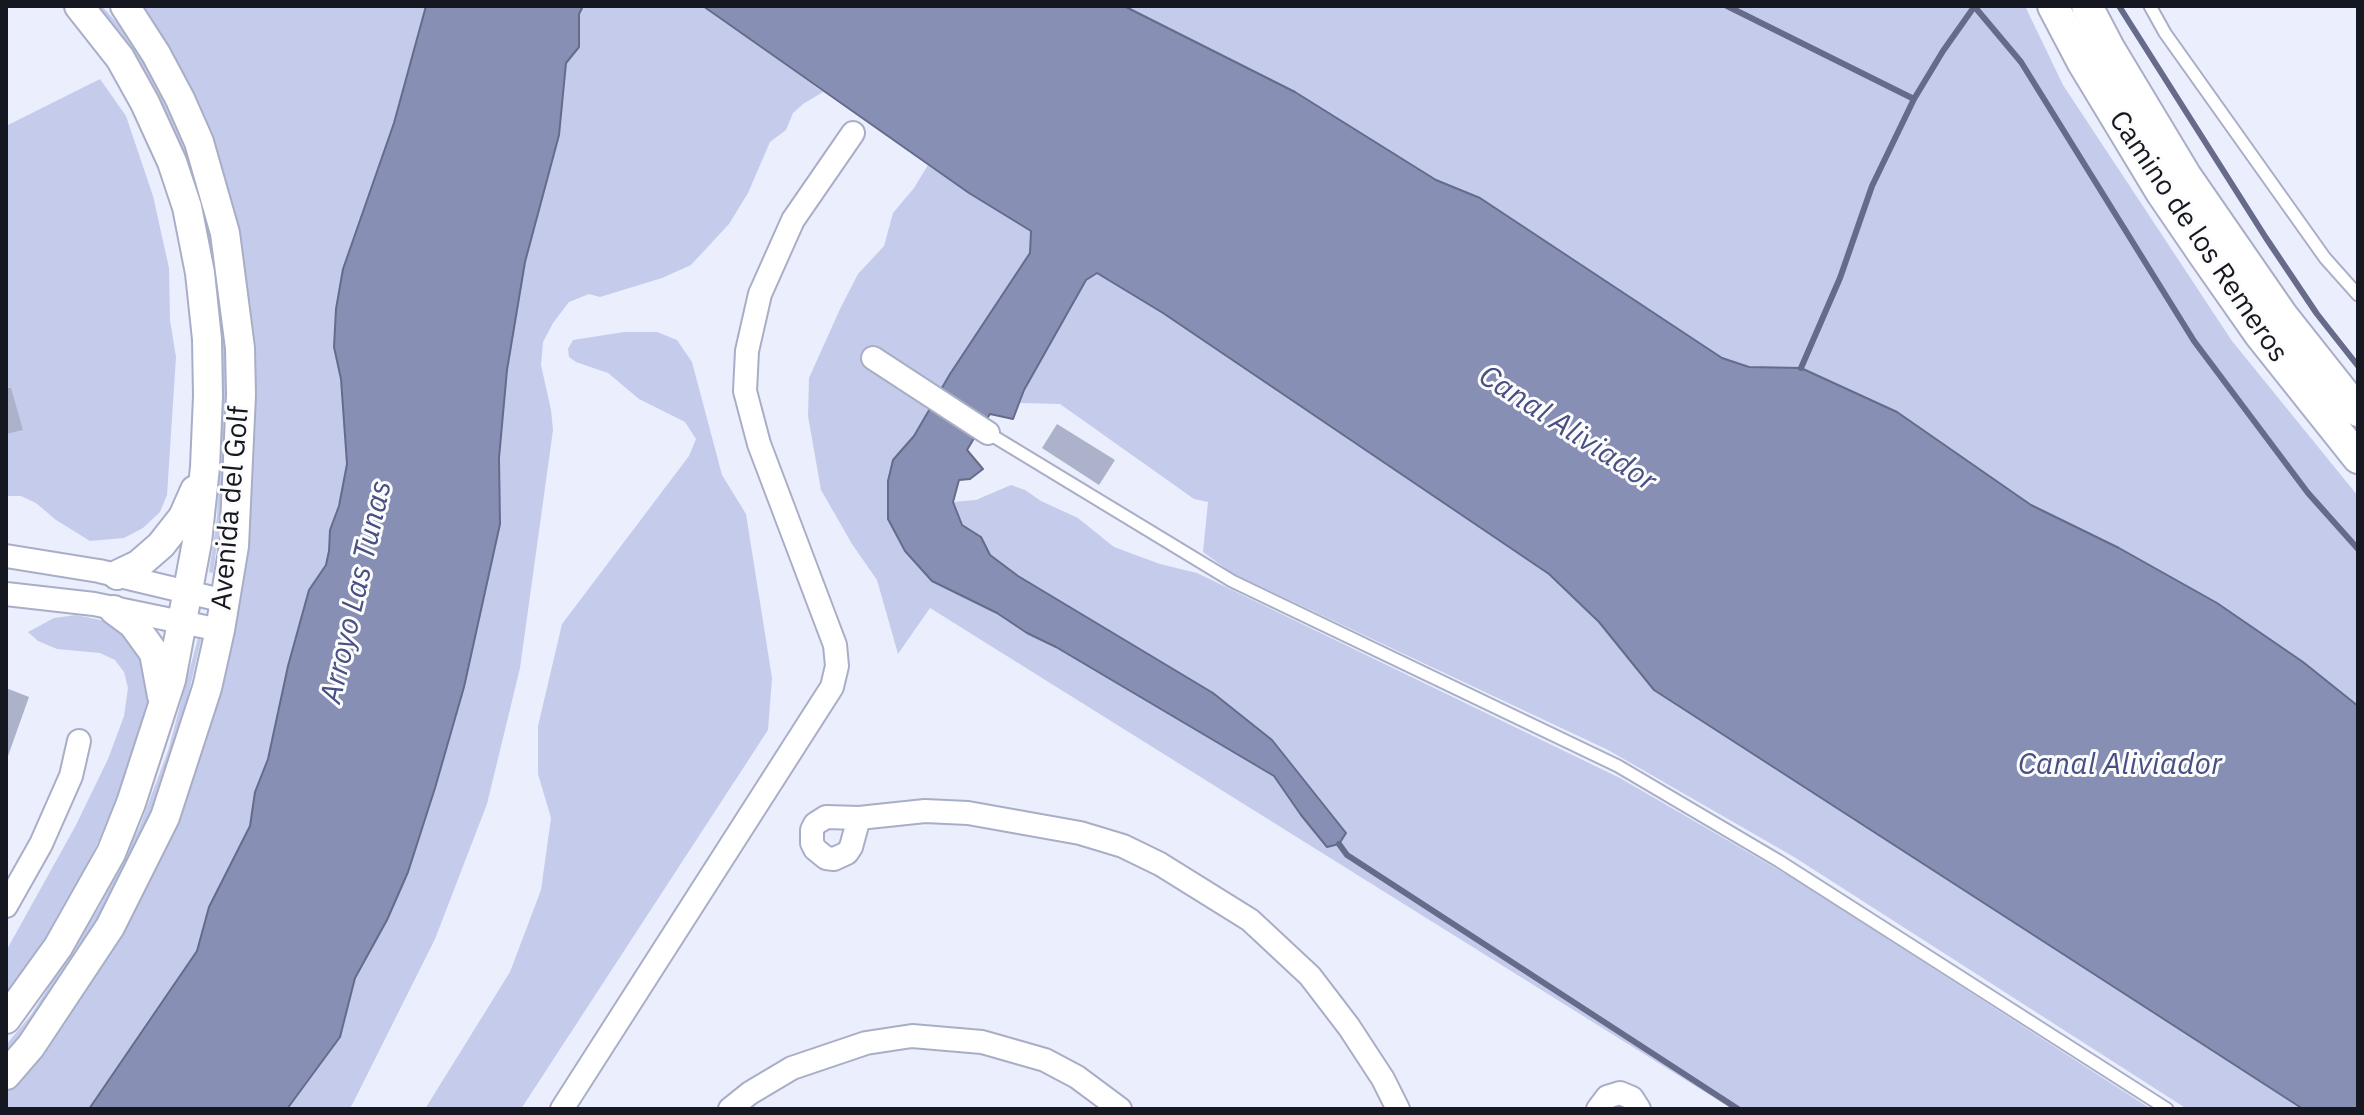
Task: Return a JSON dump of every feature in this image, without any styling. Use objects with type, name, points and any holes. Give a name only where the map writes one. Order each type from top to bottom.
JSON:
[{"type":"main road","name":"Camino de los Remeros","points":[[2053,6],[2083,63],[2161,192],[2270,348],[2358,458]]},
{"type":"main road","name":"Camino de los Remeros","points":[[2087,6],[2186,176],[2282,315],[2358,411]]},
{"type":"street","name":"Avenida del Golf","points":[[6,1019],[58,947],[111,853],[154,739],[183,622],[205,467],[207,339],[200,273],[187,207],[172,162],[145,103],[120,58],[79,6]]},
{"type":"street","name":"Avenida del Golf","points":[[6,1075],[31,1046],[110,927],[165,817],[200,713],[220,630],[234,546],[241,395],[240,348],[225,233],[199,142],[180,99],[125,6]]},
{"type":"street","points":[[562,1109],[832,687],[837,666],[835,645],[759,444],[745,391],[747,351],[760,294],[793,220],[853,133]]},
{"type":"street","points":[[873,358],[988,433]]},
{"type":"street","points":[[117,575],[138,565],[161,545],[183,517],[205,467]]},
{"type":"street","points":[[6,556],[117,575],[225,601]]},
{"type":"street","points":[[6,594],[94,604],[220,630]]},
{"type":"street","points":[[114,610],[133,624],[154,653],[163,706]]},
{"type":"street","points":[[6,906],[47,830],[71,776],[79,741]]},
{"type":"street","points":[[859,818],[925,811],[968,813],[1080,833],[1123,846],[1160,864],[1250,920],[1310,976],[1349,1027],[1383,1079],[1398,1109]]},
{"type":"street","points":[[730,1109],[792,1068],[866,1043],[912,1036],[982,1042],[1045,1060],[1077,1077],[1120,1109]]},
{"type":"street","points":[[1598,1109],[1607,1097],[1620,1093],[1632,1098],[1639,1109]]},
{"type":"lane","points":[[2150,6],[2165,33],[2325,258],[2358,295]]},
{"type":"lane","points":[[988,433],[1232,581],[1618,766],[1779,861],[2167,1109]]},
{"type":"shaded area","points":[[88,6],[102,6],[147,68],[184,142],[206,212],[221,285],[233,423],[222,475],[221,517],[213,573],[209,572],[217,517],[221,423],[218,354],[197,217]]},
{"type":"shaded area","points":[[132,6],[426,6],[394,123],[343,269],[334,347],[341,379],[347,464],[339,506],[330,530],[326,564],[309,590],[288,666],[268,759],[255,792],[250,827],[209,907],[197,951],[89,1109],[6,1109],[6,1093],[29,1067],[168,834],[196,769],[224,666],[237,600],[252,475],[252,382],[233,229]]},
{"type":"shaded area","points":[[584,6],[703,6],[823,92],[793,113],[786,130],[770,142],[748,193],[729,224],[691,265],[662,278],[600,297],[589,294],[569,302],[553,323],[543,342],[541,365],[553,430],[520,668],[487,804],[435,939],[352,1105],[349,1109],[287,1109],[340,1037],[355,978],[387,920],[486,584],[500,524],[499,458],[507,370],[525,262],[559,135],[566,62],[579,47],[579,14]]},
{"type":"shaded area","points":[[1124,6],[2025,6],[2063,85],[2232,341],[2358,496],[2358,706],[2303,662],[2217,603],[2119,548],[2031,505],[1897,412],[1801,368],[1749,367],[1722,358],[1480,198],[1436,180]]},
{"type":"shaded area","points":[[100,79],[126,116],[153,196],[169,268],[170,320],[176,357],[167,495],[160,512],[143,528],[124,538],[90,541],[36,503],[21,496],[6,496],[6,126]]},
{"type":"shaded area","points":[[928,165],[1031,231],[1030,253],[941,389],[876,347],[865,362],[930,406],[914,436],[893,460],[887,502],[888,519],[905,551],[932,581],[997,613],[1274,776],[1327,847],[1319,798],[1272,740],[1213,693],[1018,576],[990,555],[981,537],[962,525],[953,502],[976,500],[1011,485],[1025,490],[1078,518],[1114,547],[1160,564],[1197,573],[1620,778],[1796,880],[2151,1109],[1732,1109],[930,608],[898,654],[877,580],[821,490],[808,416],[809,378],[858,274],[884,246],[893,213]]},
{"type":"shaded area","points":[[1097,272],[1163,313],[1549,574],[1599,622],[1654,690],[2303,1109],[2187,1109],[1794,857],[1608,750],[1232,573],[1203,552],[1208,502],[1194,499],[1060,404],[1020,403],[1024,390],[1086,280]]},
{"type":"shaded area","points":[[624,332],[657,332],[677,340],[692,362],[722,475],[746,514],[772,678],[768,730],[521,1109],[425,1109],[510,972],[541,890],[551,818],[538,774],[538,726],[562,624],[689,456],[696,439],[685,422],[639,399],[608,373],[569,357],[568,349],[573,340]]},
{"type":"shaded area","points":[[76,615],[115,623],[149,667],[150,697],[134,755],[75,897],[6,1007],[6,951],[76,825],[108,759],[124,716],[128,688],[124,672],[115,660],[100,653],[57,649],[38,641],[28,632],[54,618]]},
{"type":"shaded area","points":[[198,638],[201,640],[175,752],[150,830],[109,913],[6,1063],[6,1045],[31,1015],[98,909],[139,828],[168,751]]},
{"type":"water","name":"Arroyo Las Tunas","points":[[426,6],[583,6],[579,14],[579,47],[566,63],[559,135],[525,262],[507,370],[499,458],[500,524],[464,687],[435,788],[408,872],[387,920],[355,978],[340,1037],[287,1109],[89,1109],[197,951],[209,907],[250,826],[255,792],[268,759],[288,666],[309,590],[326,565],[330,530],[339,506],[347,464],[341,379],[334,347],[343,269],[394,123]]},
{"type":"water","name":"Canal Aliviador","points":[[703,6],[1124,6],[1295,92],[1436,180],[1480,198],[1722,358],[1749,367],[1801,368],[1897,412],[2031,505],[2119,548],[2217,603],[2303,662],[2358,706],[2358,1109],[2303,1109],[1654,690],[1599,622],[1549,574],[1163,313],[1097,273],[1086,280],[1024,390],[1013,419],[990,414],[967,450],[983,469],[970,479],[959,480],[953,502],[962,525],[981,537],[990,555],[1018,576],[1213,693],[1272,740],[1346,833],[1339,844],[1327,847],[1274,776],[997,613],[932,581],[905,551],[888,519],[888,481],[893,460],[914,436],[950,374],[1030,253],[1031,231],[969,193]]},
{"type":"building","points":[[6,388],[11,388],[23,430],[6,434]]},
{"type":"building","points":[[1057,424],[1115,460],[1099,485],[1042,448]]},
{"type":"building","points":[[6,688],[29,697],[8,756],[6,756]]},
{"type":"waterway","points":[[1727,6],[1914,99]]},
{"type":"waterway","points":[[1974,6],[2021,62],[2194,341],[2308,493],[2358,549]]},
{"type":"waterway","points":[[2119,6],[2266,238],[2317,314],[2358,366]]},
{"type":"waterway","points":[[1801,368],[1840,278],[1872,186],[1914,99],[1974,7]]},
{"type":"waterway","points":[[1339,844],[1347,855],[1738,1109]]}]
